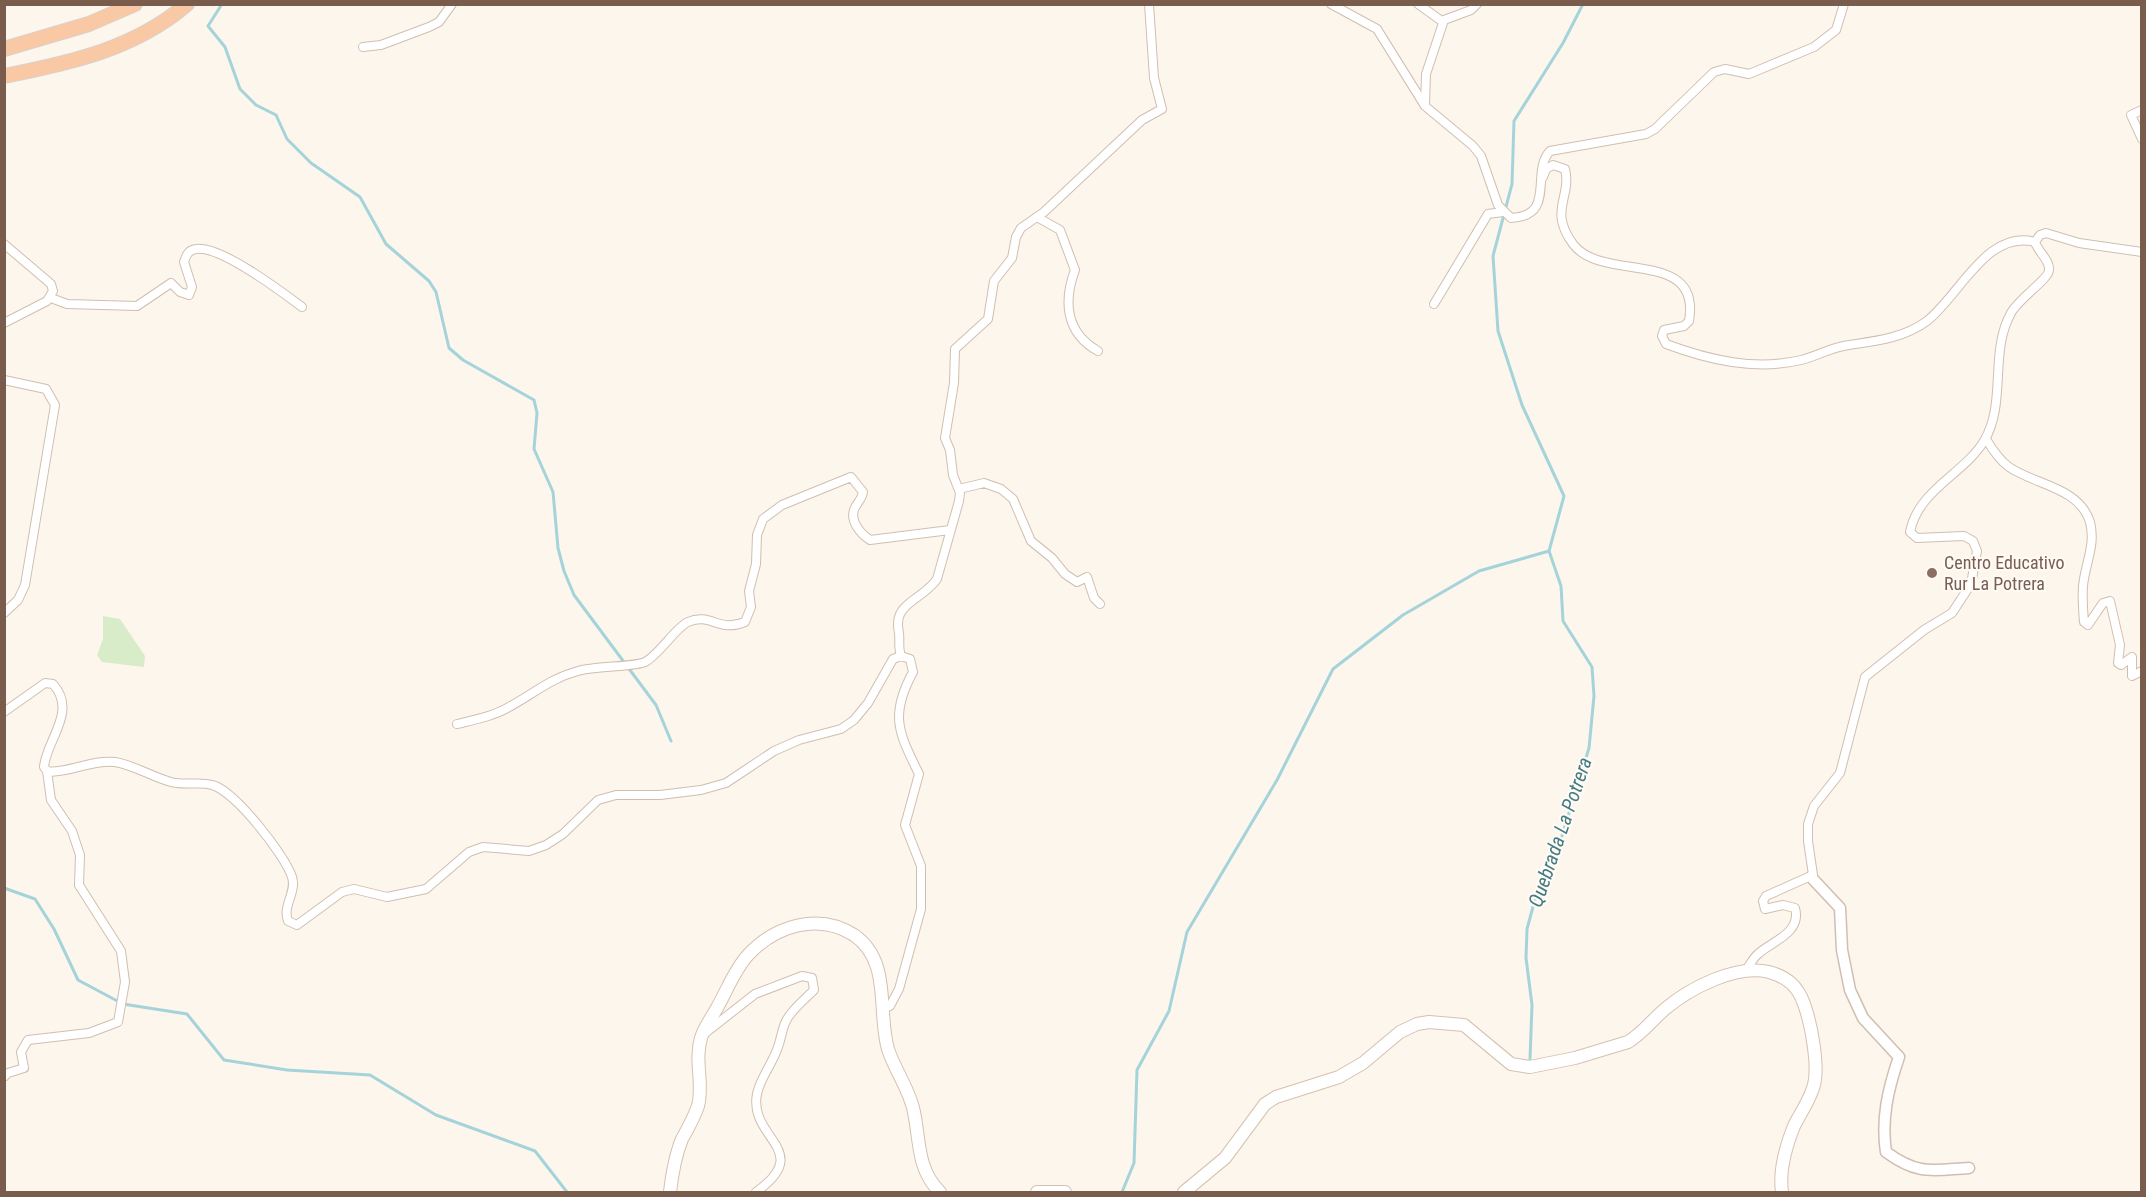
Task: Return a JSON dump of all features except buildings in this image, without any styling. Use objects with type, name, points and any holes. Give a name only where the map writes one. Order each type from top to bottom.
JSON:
[{"type":"highway","points":[[4,49],[79,27],[135,4]]},
{"type":"highway","points":[[4,76],[95,56],[138,38],[187,4]]},
{"type":"main road","points":[[670,1192],[682,1141],[698,1105],[697,1064],[701,1037],[746,957],[771,936],[793,926],[811,922],[829,925],[855,936],[867,948],[877,966],[883,988],[881,1008],[889,1051],[914,1110],[924,1170],[940,1192]]},
{"type":"main road","points":[[1184,1192],[1210,1173],[1225,1158],[1265,1104],[1276,1097],[1339,1077],[1363,1063],[1400,1032],[1417,1024],[1429,1022],[1464,1025],[1511,1064],[1530,1067],[1546,1066],[1628,1042],[1639,1036],[1665,1009],[1683,997],[1730,972],[1746,970],[1786,978],[1798,988],[1805,1006],[1815,1057],[1815,1082],[1789,1141],[1780,1178],[1782,1192]]},
{"type":"main road","points":[[1037,1192],[1065,1192]]},
{"type":"street","points":[[363,47],[381,45],[429,27],[439,22],[452,4]]},
{"type":"street","points":[[901,656],[896,624],[898,615],[930,588],[937,579],[959,501],[959,489],[952,475],[950,450],[945,438],[954,383],[955,349],[988,319],[994,281],[1012,258],[1016,237],[1021,228],[1037,217],[1142,120],[1162,109],[1154,78],[1149,4]]},
{"type":"street","points":[[1331,4],[1347,8],[1377,29],[1425,106],[1473,146],[1481,156],[1498,205],[1511,218],[1522,217],[1538,205],[1542,177],[1541,164],[1550,151],[1646,134],[1655,129],[1714,72],[1725,69],[1749,74],[1814,47],[1836,30],[1844,4]]},
{"type":"street","points":[[1418,4],[1443,22]]},
{"type":"street","points":[[1425,106],[1426,74],[1443,22],[1454,14],[1471,10],[1477,4]]},
{"type":"street","points":[[2142,110],[2131,115],[2142,139]]},
{"type":"street","points":[[1542,177],[1546,170],[1554,165],[1565,169],[1561,218],[1567,234],[1580,253],[1599,260],[1664,273],[1685,290],[1690,302],[1689,321],[1684,326],[1664,330],[1662,336],[1666,345],[1701,358],[1728,363],[1769,364],[1800,360],[1838,347],[1881,341],[1903,333],[1926,321],[1998,245],[2018,239],[2035,242],[2048,264],[2050,272],[2047,278],[2022,296],[2010,314],[1997,358],[1996,404],[1986,439],[1976,453],[1942,483],[1917,512],[1910,532],[1917,538],[1964,536],[1973,541],[1977,551],[1971,584],[1952,613],[1924,630],[1865,677],[1840,773],[1814,806],[1808,824],[1808,841],[1813,870],[1811,877],[1764,898],[1762,907],[1765,909],[1791,906],[1795,908],[1797,914],[1786,935],[1758,954],[1746,970]]},
{"type":"street","points":[[1434,304],[1488,214],[1503,212]]},
{"type":"street","points":[[1037,217],[1060,230],[1075,270],[1069,287],[1068,311],[1074,331],[1085,344],[1098,351]]},
{"type":"street","points":[[2035,242],[2040,235],[2046,233],[2079,243],[2142,252]]},
{"type":"street","points":[[4,244],[51,284],[53,291],[51,298],[4,323]]},
{"type":"street","points":[[51,298],[67,304],[137,306],[171,283],[180,292],[189,295],[192,287],[183,262],[187,254],[195,249],[208,251],[248,268],[302,307]]},
{"type":"street","points":[[4,380],[46,389],[55,405],[25,585],[18,600],[4,613]]},
{"type":"street","points":[[1986,439],[2007,465],[2073,498],[2085,512],[2090,523],[2091,555],[2083,586],[2084,622],[2088,625],[2093,621],[2103,603],[2110,601],[2120,645],[2118,663],[2121,665],[2132,657],[2132,676],[2142,671]]},
{"type":"street","points":[[457,724],[509,708],[537,687],[576,671],[642,663],[655,655],[688,622],[707,619],[727,627],[745,622],[751,607],[750,585],[756,564],[757,535],[763,519],[769,512],[809,496],[838,480],[851,477],[863,492],[862,500],[854,510],[854,518],[857,528],[870,540],[950,530]]},
{"type":"street","points":[[959,489],[984,483],[1001,489],[1012,499],[1031,541],[1052,558],[1065,574],[1077,582],[1087,577],[1094,598],[1100,604]]},
{"type":"street","points":[[47,771],[88,762],[115,762],[170,782],[211,784],[226,790],[246,810],[289,870],[293,880],[285,914],[288,921],[297,925],[342,892],[354,890],[387,897],[426,889],[469,852],[483,846],[529,851],[546,845],[563,834],[598,800],[616,795],[660,795],[701,790],[726,783],[774,751],[799,740],[841,729],[854,720],[868,704],[893,659],[901,656],[910,659],[913,665],[913,672],[902,693],[899,731],[920,774],[906,825],[921,866],[922,897],[899,989],[890,1006],[881,1008]]},
{"type":"street","points":[[4,712],[45,683],[52,684],[58,689],[61,715],[58,732],[44,759],[51,800],[72,831],[80,855],[79,885],[121,951],[125,982],[118,1022],[89,1033],[28,1040],[21,1052],[24,1068],[8,1073],[4,1077]]},
{"type":"street","points":[[1811,877],[1840,908],[1842,950],[1850,990],[1863,1018],[1899,1057],[1888,1089],[1883,1132],[1886,1152],[1904,1165],[1936,1173],[1969,1168]]},
{"type":"street","points":[[701,1037],[754,994],[802,976],[812,978],[814,990],[786,1020],[778,1049],[757,1094],[758,1112],[782,1160],[781,1169],[774,1179],[756,1192]]},
{"type":"green space","points":[[103,616],[120,619],[145,656],[144,667],[102,662],[97,655],[103,639]]},
{"type":"waterway","points":[[222,4],[208,26],[225,47],[240,89],[256,105],[276,115],[287,139],[311,163],[360,197],[386,244],[429,281],[436,292],[449,348],[463,360],[534,400],[537,413],[534,449],[553,492],[558,548],[564,571],[574,595],[656,705],[671,741]]},
{"type":"waterway","name":"Quebrada La Potrera","points":[[1530,1059],[1532,1005],[1526,958],[1527,929],[1540,881],[1561,839],[1589,748],[1594,696],[1592,667],[1563,621],[1561,586],[1549,551],[1564,496],[1522,405],[1498,331],[1493,256],[1512,184],[1514,121],[1563,43],[1583,4]]},
{"type":"waterway","points":[[1122,1192],[1134,1163],[1137,1070],[1169,1011],[1187,932],[1277,780],[1333,669],[1403,615],[1479,571],[1549,551]]},
{"type":"waterway","points":[[4,888],[35,899],[54,929],[78,980],[123,1004],[187,1014],[224,1060],[287,1070],[370,1075],[436,1115],[535,1151],[567,1192]]},
{"type":"place","name":"Centro Educativo Rur La Potrera","points":[[1932,573]]}]
